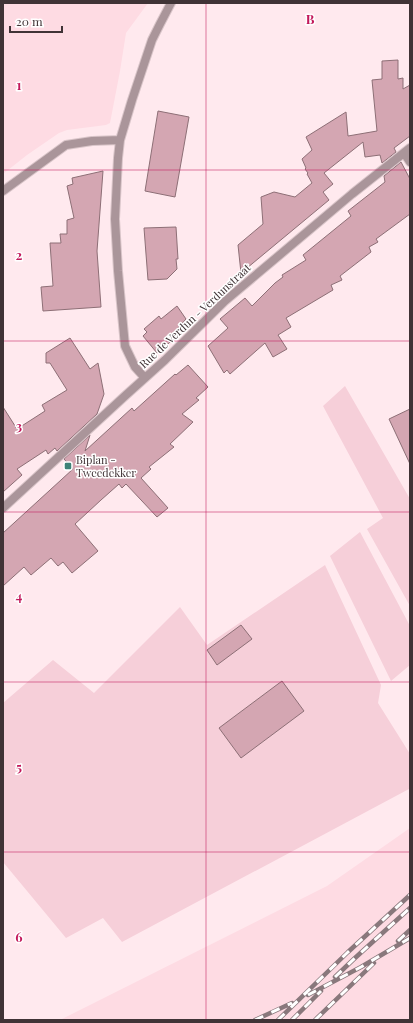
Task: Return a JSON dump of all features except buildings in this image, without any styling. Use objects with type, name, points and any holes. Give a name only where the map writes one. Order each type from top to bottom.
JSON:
[{"type":"street","points":[[145,378],[135,367],[125,346],[115,219],[118,158],[120,140],[152,40],[171,3]]},
{"type":"street","points":[[3,191],[66,145],[92,141],[120,140]]},
{"type":"street","points":[[407,151],[410,162]]},
{"type":"street","name":"Rue de Verdun - Verdunstraat","points":[[3,508],[165,360],[225,301],[352,194],[407,151]]},
{"type":"shaded area","points":[[3,3],[148,3],[126,33],[110,123],[106,125],[67,130],[59,133],[3,174]]},
{"type":"shaded area","points":[[345,386],[410,499],[410,606],[367,529],[383,518],[323,406]]},
{"type":"shaded area","points":[[360,532],[410,626],[410,665],[391,681],[330,556]]},
{"type":"shaded area","points":[[325,565],[381,685],[378,703],[410,754],[409,789],[122,942],[103,918],[66,938],[3,862],[3,703],[53,660],[94,693],[180,607],[207,645]]},
{"type":"shaded area","points":[[410,828],[410,1020],[60,1020],[327,886]]},
{"type":"railway","points":[[278,1020],[348,952],[410,895]]},
{"type":"railway","points":[[335,977],[410,908]]},
{"type":"railway","points":[[398,941],[410,930]]},
{"type":"railway","points":[[308,995],[361,967],[410,938]]},
{"type":"railway","points":[[315,1020],[374,963]]},
{"type":"railway","points":[[292,1020],[321,991]]},
{"type":"railway","points":[[255,1020],[292,1003]]},
{"type":"place","name":"Biplan - Tweedekker","points":[[68,466]]}]
